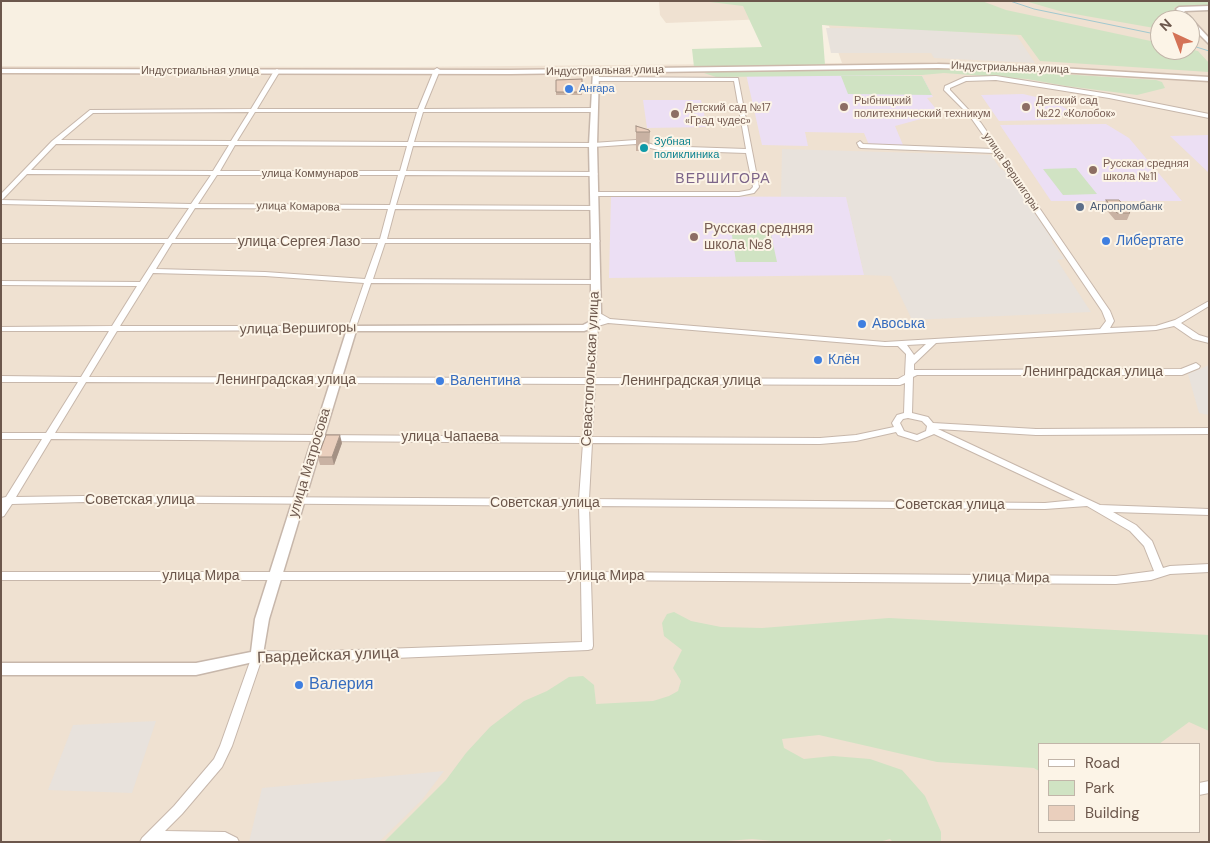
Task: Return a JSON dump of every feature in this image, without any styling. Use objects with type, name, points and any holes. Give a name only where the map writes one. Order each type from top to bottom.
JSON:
[{"type":"main road","name":"Индустриальная улица","points":[[1,71],[438,70],[596,75],[965,66],[1209,79]]},
{"type":"street","points":[[1180,10],[1209,8]]},
{"type":"street","points":[[1200,32],[1209,42]]},
{"type":"street","name":"улица Матросова","points":[[149,839],[201,785],[218,763],[226,746],[257,656],[262,619],[335,380],[370,282],[420,112],[438,70]]},
{"type":"street","points":[[1,514],[5,501],[49,436],[142,284],[215,174],[231,144],[254,111],[277,71]]},
{"type":"street","points":[[595,194],[739,194],[752,192],[756,187],[736,79],[596,75]]},
{"type":"street","name":"Севастопольская улица","points":[[566,648],[588,646],[584,503],[595,318],[596,241],[593,144],[596,75]]},
{"type":"street","name":"улица Вершигоры","points":[[1101,331],[1110,322],[1109,315],[971,114],[947,90],[947,87],[964,79],[996,78],[1118,97],[1209,116]]},
{"type":"street","points":[[1,200],[54,142],[92,111],[420,112],[594,110]]},
{"type":"street","points":[[54,142],[593,144],[636,142],[658,148],[749,151]]},
{"type":"street","points":[[860,143],[861,146],[996,151]]},
{"type":"street","name":"улица Коммунаров","points":[[25,172],[595,174]]},
{"type":"street","name":"улица Комарова","points":[[1,200],[194,206],[595,208]]},
{"type":"street","name":"улица Сергея Лазо","points":[[1,241],[596,241]]},
{"type":"street","points":[[152,271],[266,274],[370,282],[595,282]]},
{"type":"street","points":[[1,283],[142,284]]},
{"type":"street","points":[[595,318],[608,321],[864,344],[1156,328],[1175,323],[1209,303]]},
{"type":"street","name":"улица Вершигоры","points":[[1,329],[584,328],[595,318]]},
{"type":"street","points":[[1175,323],[1196,337],[1209,341]]},
{"type":"street","points":[[910,363],[935,340]]},
{"type":"street","points":[[899,343],[908,350],[910,363],[908,415]]},
{"type":"street","name":"Ленинградская улица","points":[[1,379],[900,382],[915,372],[1182,372],[1196,366]]},
{"type":"street","points":[[932,428],[927,436],[917,438],[906,436],[898,429],[897,420],[908,415],[920,416],[929,422],[932,428],[1099,508],[1132,528],[1141,536],[1148,544],[1160,573]]},
{"type":"street","points":[[932,428],[1036,432],[1209,430]]},
{"type":"street","name":"улица Чапаева","points":[[1,436],[588,438],[820,441],[856,438],[898,429]]},
{"type":"street","name":"Советская улица","points":[[5,501],[1045,506],[1088,502]]},
{"type":"street","points":[[1099,508],[1209,512]]},
{"type":"street","name":"улица Мира","points":[[1,576],[585,576],[1116,580],[1209,568]]},
{"type":"street","name":"Гвардейская улица","points":[[1,670],[196,669],[257,656],[298,657],[566,648]]},
{"type":"street","points":[[149,839],[225,838],[233,842]]},
{"type":"shaded area","points":[[659,1],[1209,1],[1209,842],[1,842],[1,66],[403,67],[842,63],[829,26],[794,18],[666,23],[660,15]]},
{"type":"shaded area","points":[[826,28],[927,29],[1017,36],[1035,63],[934,58],[931,53],[831,53]]},
{"type":"shaded area","name":"Рыбницкий политехнический техникум","points":[[746,74],[922,76],[933,97],[927,98],[942,116],[932,116],[895,126],[903,145],[869,145],[864,133],[805,132],[808,146],[762,145]]},
{"type":"shaded area","name":"Детский сад №22 «Колобок»","points":[[1023,94],[1054,101],[1071,112],[1053,120],[999,121],[981,95]]},
{"type":"shaded area","name":"Детский сад №17 «Град чудес»","points":[[643,100],[701,100],[707,127],[647,128]]},
{"type":"shaded area","name":"Русская средняя школа №11","points":[[1106,124],[1129,138],[1182,201],[1051,201],[1000,125]]},
{"type":"shaded area","points":[[1209,135],[1209,173],[1170,136]]},
{"type":"shaded area","points":[[782,149],[991,155],[999,167],[1007,173],[1052,239],[1052,242],[1064,259],[1057,260],[1091,312],[912,320],[891,276],[864,275],[846,197],[781,197]]},
{"type":"shaded area","name":"Русская средняя школа №8","points":[[611,196],[846,197],[864,275],[609,278]]},
{"type":"shaded area","points":[[1209,365],[1209,415],[1199,413],[1188,374]]},
{"type":"shaded area","points":[[156,721],[132,793],[48,790],[73,725]]},
{"type":"shaded area","points":[[444,771],[422,800],[379,842],[249,842],[262,788]]},
{"type":"green space","points":[[702,1],[982,1],[1006,10],[1150,41],[1150,60],[1200,60],[1200,53],[1209,63],[1209,72],[1040,61],[1021,35],[822,25],[825,65],[694,67],[692,49],[762,47],[743,6]]},
{"type":"green space","points":[[1025,1],[1209,1],[1209,7],[1175,7],[1175,10],[1150,10],[1150,27],[1063,12]]},
{"type":"green space","points":[[925,67],[1156,80],[1162,82],[1165,88],[1137,95],[1027,79],[944,73],[922,75],[716,77],[704,73],[722,70]]},
{"type":"green space","points":[[841,76],[922,76],[932,95],[848,94]]},
{"type":"green space","points":[[1076,168],[1097,194],[1063,195],[1043,169]]},
{"type":"green space","points":[[731,229],[770,230],[777,262],[736,262]]},
{"type":"green space","points":[[674,612],[691,621],[721,627],[762,628],[889,618],[1209,635],[1209,731],[1189,722],[1160,743],[1038,743],[1038,770],[1034,768],[937,762],[819,735],[782,739],[784,748],[804,759],[833,756],[870,759],[902,770],[925,796],[941,832],[941,842],[893,842],[890,839],[879,842],[784,842],[752,839],[713,842],[384,842],[446,780],[466,753],[490,727],[524,701],[547,691],[569,677],[583,676],[594,685],[596,704],[653,701],[678,691],[681,681],[673,668],[682,650],[664,636],[662,623],[667,614]]},
{"type":"building","name":"Ангара","points":[[582,79],[582,92],[556,92],[556,80]]},
{"type":"building","points":[[636,126],[649,130],[650,132],[636,132]]},
{"type":"building","points":[[1106,200],[1119,200],[1130,213],[1117,213]]},
{"type":"building","points":[[326,435],[340,435],[332,457],[318,457]]},
{"type":"waterway","points":[[1010,1],[1034,9],[1150,33]]},
{"type":"waterway","points":[[1200,48],[1209,51]]},
{"type":"place","name":"Ангара","points":[[569,89]]},
{"type":"place","name":"Рыбницкий политехнический техникум","points":[[844,107]]},
{"type":"place","name":"Детский сад №22 «Колобок»","points":[[1026,107]]},
{"type":"place","name":"Детский сад №17 «Град чудес»","points":[[675,114]]},
{"type":"place","name":"Зубная поликлиника","points":[[644,148]]},
{"type":"place","name":"Русская средняя школа №11","points":[[1093,170]]},
{"type":"place","name":"Агропромбанк","points":[[1080,207]]},
{"type":"place","name":"Русская средняя школа №8","points":[[694,237]]},
{"type":"place","name":"Либертате","points":[[1106,241]]},
{"type":"place","name":"Авоська","points":[[862,324]]},
{"type":"place","name":"Клён","points":[[818,360]]},
{"type":"place","name":"Валентина","points":[[440,381]]},
{"type":"place","name":"Валерия","points":[[299,685]]},
{"type":"district","name":"ВЕРШИГОРА","points":[[723,179]]}]
